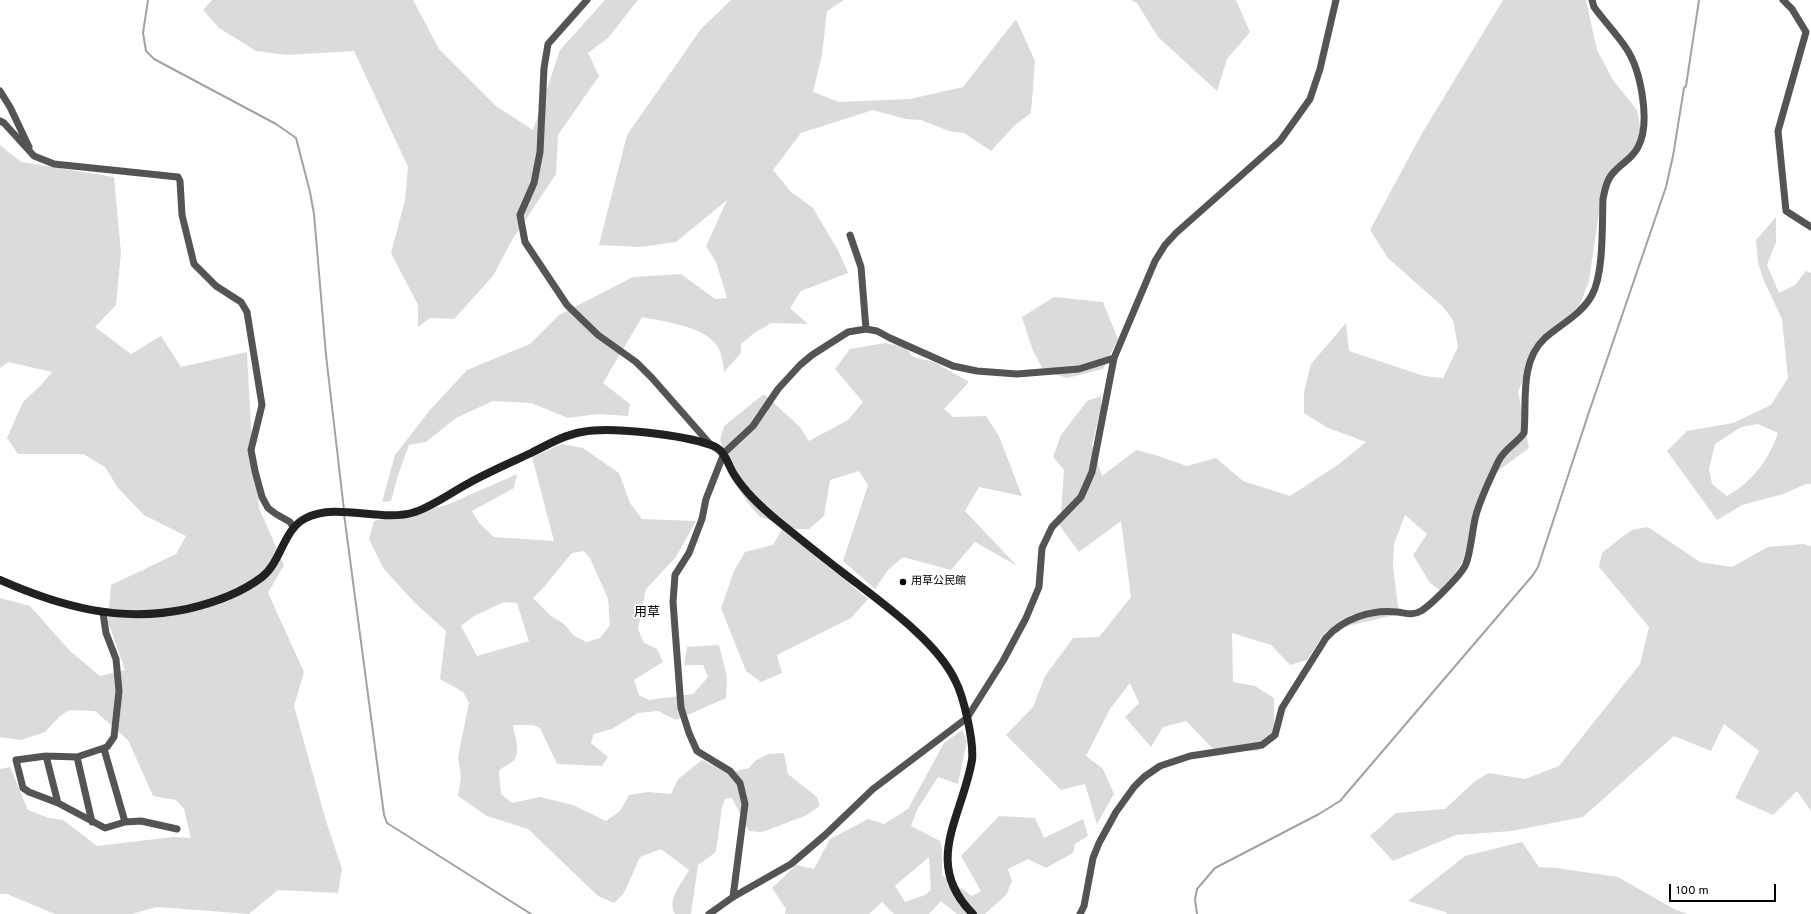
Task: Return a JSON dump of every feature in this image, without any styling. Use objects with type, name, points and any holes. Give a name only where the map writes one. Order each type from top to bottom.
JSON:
[{"type":"street","points":[[587,0],[548,44],[544,68],[540,152],[534,183],[520,215],[525,242],[567,306],[598,335],[636,362],[710,444]]},
{"type":"street","points":[[709,914],[733,897],[791,864],[826,835],[873,789],[967,718],[1003,661],[1026,618],[1039,587],[1042,548],[1052,527],[1082,497],[1092,472],[1114,358],[1155,261],[1176,233],[1280,141],[1310,99],[1320,69],[1336,0]]},
{"type":"street","points":[[1080,914],[1084,906],[1093,858],[1099,843],[1116,812],[1144,777],[1160,766],[1190,756],[1262,745],[1275,735],[1282,708],[1326,638],[1334,630],[1358,616],[1378,612],[1397,612],[1410,615],[1421,611],[1453,581],[1466,565],[1476,515],[1487,486],[1504,451],[1524,433],[1524,388],[1530,362],[1545,338],[1560,328],[1584,306],[1593,294],[1600,271],[1603,198],[1606,188],[1614,171],[1633,155],[1643,136],[1644,121],[1642,94],[1633,61],[1626,47],[1594,7],[1592,0]]},
{"type":"street","points":[[1783,0],[1792,9],[1806,32],[1778,131],[1786,211],[1811,227]]},
{"type":"street","points":[[0,91],[10,106],[34,156]]},
{"type":"street","points":[[0,121],[4,122],[34,156],[54,164],[178,177],[180,181],[182,215],[194,264],[216,286],[241,302],[247,312],[262,405],[251,450],[255,471],[262,496],[268,508],[290,522],[293,526]]},
{"type":"street","points":[[850,235],[861,267],[866,329]]},
{"type":"street","points":[[733,897],[744,804],[740,783],[730,771],[697,751],[689,733],[680,708],[673,602],[675,575],[689,553],[702,519],[706,499],[724,453],[753,426],[778,390],[812,355],[848,332],[866,329],[877,331],[953,366],[977,372],[1017,374],[1079,369],[1114,358]]},
{"type":"street","points":[[0,580],[49,599],[103,612],[143,615],[170,612],[227,598],[263,576],[268,571],[283,547],[293,526],[308,516],[340,512],[369,515],[402,515],[417,512],[472,481],[557,440],[581,432],[624,430],[710,444],[724,453],[735,476],[764,510],[875,597],[927,642],[948,666],[958,685],[967,718],[972,758],[947,849],[948,872],[954,891],[964,905],[973,914]]},
{"type":"street","points":[[103,612],[106,632],[116,659],[119,691],[114,737],[104,749],[78,757],[46,756],[16,760],[23,788],[29,792],[58,803],[105,828],[125,822],[142,821],[177,829]]},
{"type":"street","points":[[104,749],[125,822]]},
{"type":"street","points":[[46,756],[58,803]]},
{"type":"street","points":[[78,757],[92,822]]},
{"type":"shaded area","points":[[212,0],[413,0],[439,49],[496,106],[533,130],[560,50],[605,0],[638,0],[608,38],[588,53],[599,76],[558,135],[556,174],[512,240],[493,276],[454,319],[430,318],[418,327],[418,305],[391,253],[405,200],[408,167],[354,51],[287,55],[256,51],[219,28],[203,10]]},
{"type":"shaded area","points":[[731,0],[844,0],[827,11],[822,55],[813,92],[839,102],[910,99],[963,87],[1016,19],[1035,61],[1031,113],[1015,125],[991,151],[964,133],[949,131],[921,120],[905,119],[873,110],[801,133],[773,170],[790,191],[813,208],[839,252],[848,273],[801,291],[790,308],[808,324],[771,323],[753,334],[741,344],[741,353],[724,372],[718,347],[704,334],[684,326],[642,317],[603,383],[630,404],[628,416],[598,414],[568,418],[531,403],[493,401],[456,418],[426,442],[409,445],[398,475],[391,501],[382,502],[395,455],[430,410],[467,370],[530,344],[559,315],[633,277],[681,274],[715,299],[727,298],[716,262],[706,246],[727,200],[676,242],[640,247],[599,245],[627,135],[701,29]]},
{"type":"shaded area","points":[[1131,0],[1236,0],[1250,32],[1227,59],[1217,91],[1158,37],[1137,3]]},
{"type":"shaded area","points":[[1503,0],[1586,0],[1597,50],[1613,80],[1637,110],[1643,144],[1602,191],[1589,281],[1579,307],[1538,341],[1518,392],[1529,448],[1486,480],[1463,560],[1445,594],[1430,583],[1413,555],[1427,534],[1405,515],[1394,544],[1393,566],[1399,614],[1326,631],[1307,660],[1290,665],[1271,645],[1232,633],[1233,682],[1255,686],[1274,698],[1274,740],[1257,751],[1213,749],[1186,721],[1163,727],[1151,747],[1125,717],[1139,703],[1130,683],[1110,709],[1086,756],[1103,769],[1114,794],[1097,824],[1085,784],[1061,790],[1006,735],[1033,707],[1045,676],[1073,638],[1099,637],[1131,597],[1121,521],[1079,552],[1060,526],[1064,470],[1053,457],[1061,435],[1087,401],[1101,396],[1101,408],[1092,445],[1102,476],[1136,450],[1187,466],[1216,458],[1243,481],[1290,496],[1339,464],[1366,442],[1328,428],[1304,413],[1304,392],[1311,364],[1346,323],[1349,351],[1424,376],[1443,378],[1458,347],[1453,320],[1443,307],[1388,258],[1370,230],[1421,135]]},
{"type":"shaded area","points":[[0,145],[21,162],[114,177],[121,253],[116,305],[95,327],[131,354],[161,336],[181,367],[247,352],[251,428],[259,508],[284,565],[268,593],[304,672],[294,706],[326,821],[342,869],[338,893],[278,890],[249,914],[157,907],[132,914],[55,914],[7,894],[0,894],[0,769],[10,767],[28,810],[49,818],[63,820],[97,846],[173,837],[191,838],[184,809],[176,800],[153,796],[128,740],[95,711],[69,710],[59,717],[45,732],[21,740],[0,737],[0,598],[30,606],[70,651],[100,676],[125,670],[108,622],[111,585],[176,554],[186,536],[144,515],[118,488],[105,467],[83,454],[18,454],[7,438],[23,402],[52,372],[8,362],[0,368]]},
{"type":"shaded area","points":[[1776,217],[1776,242],[1767,265],[1779,293],[1795,285],[1806,271],[1811,273],[1811,484],[1806,484],[1783,494],[1742,505],[1717,520],[1667,451],[1687,431],[1733,423],[1771,405],[1788,378],[1782,319],[1764,281],[1758,263],[1756,240]],"holes":[[[1758,424],[1778,433],[1764,462],[1744,484],[1727,496],[1712,484],[1709,469],[1715,444],[1741,427]]]},
{"type":"shaded area","points":[[1054,297],[1103,302],[1118,339],[1103,369],[1067,378],[1044,371],[1033,351],[1022,317]]},
{"type":"shaded area","points":[[885,343],[905,347],[913,357],[934,362],[969,382],[944,409],[953,417],[986,416],[999,436],[1022,496],[979,487],[965,511],[1017,566],[975,542],[951,570],[903,557],[888,570],[875,589],[843,561],[868,485],[859,471],[830,480],[824,516],[809,529],[796,529],[760,517],[747,502],[730,474],[720,440],[724,426],[764,394],[800,427],[809,441],[848,420],[863,402],[835,369],[850,349]]},
{"type":"shaded area","points":[[562,444],[583,448],[619,473],[630,503],[642,519],[696,521],[676,557],[646,589],[638,629],[644,643],[657,649],[663,662],[634,680],[639,695],[649,700],[693,694],[708,677],[703,665],[684,665],[687,647],[719,645],[727,677],[726,698],[676,720],[658,711],[638,713],[612,729],[594,734],[591,743],[608,757],[602,766],[557,764],[540,728],[533,725],[513,725],[517,752],[513,761],[499,771],[501,794],[512,803],[540,797],[573,805],[606,821],[620,811],[629,795],[648,792],[671,794],[678,779],[702,760],[727,773],[749,768],[755,761],[768,754],[784,753],[788,774],[817,797],[820,806],[805,816],[762,832],[749,831],[732,798],[725,799],[722,807],[716,852],[698,865],[691,914],[675,914],[673,909],[676,891],[689,870],[661,849],[640,857],[624,893],[614,903],[598,896],[528,829],[487,816],[458,796],[461,777],[458,757],[469,703],[463,692],[440,679],[446,631],[415,603],[383,568],[369,539],[374,521],[447,505],[517,474],[514,488],[472,511],[479,523],[494,537],[554,541],[532,457]],"holes":[[[584,551],[590,558],[608,599],[610,625],[600,638],[587,642],[574,636],[564,624],[550,615],[533,598],[572,553]],[[504,602],[517,603],[529,641],[477,656],[461,626],[474,616]]]},
{"type":"shaded area","points":[[1648,527],[1700,562],[1732,567],[1768,547],[1803,544],[1811,546],[1811,811],[1797,791],[1773,815],[1735,798],[1759,751],[1724,724],[1711,751],[1674,736],[1583,817],[1512,831],[1456,835],[1393,861],[1370,836],[1396,813],[1445,809],[1475,781],[1489,773],[1525,779],[1559,766],[1640,664],[1649,627],[1599,567],[1602,553],[1632,530]]},
{"type":"shaded area","points":[[782,529],[868,599],[851,618],[777,655],[782,673],[761,682],[746,671],[721,608],[734,571],[745,552],[773,545]]},
{"type":"shaded area","points":[[962,730],[967,741],[958,784],[938,777],[917,810],[911,826],[940,841],[942,848],[942,875],[972,896],[981,891],[961,856],[999,816],[1035,818],[1044,838],[1083,819],[1088,836],[1075,844],[1073,853],[1046,868],[1028,859],[1008,869],[1012,881],[1006,895],[985,914],[957,914],[941,901],[929,914],[894,914],[882,902],[869,914],[785,914],[786,909],[772,888],[796,865],[814,869],[830,839],[868,819],[884,824],[908,809],[944,743]],"holes":[[[929,857],[931,890],[925,895],[905,902],[895,886]]]},
{"type":"shaded area","points":[[1522,842],[1539,867],[1618,877],[1674,909],[1688,914],[1447,914],[1445,912],[1408,901],[1465,856]]},
{"type":"waterway","points":[[148,0],[143,33],[146,51],[154,59],[276,124],[296,138],[314,214],[326,355],[344,510]]},
{"type":"waterway","points":[[1197,914],[1195,899],[1197,889],[1215,868],[1319,814],[1340,801],[1533,575],[1538,567],[1666,187],[1673,156],[1684,88],[1686,86],[1699,0]]},
{"type":"waterway","points":[[344,514],[384,815],[387,823],[531,914]]},
{"type":"place","name":"用草公民館","points":[[903,582]]},
{"type":"district","name":"用草","points":[[647,613]]}]
